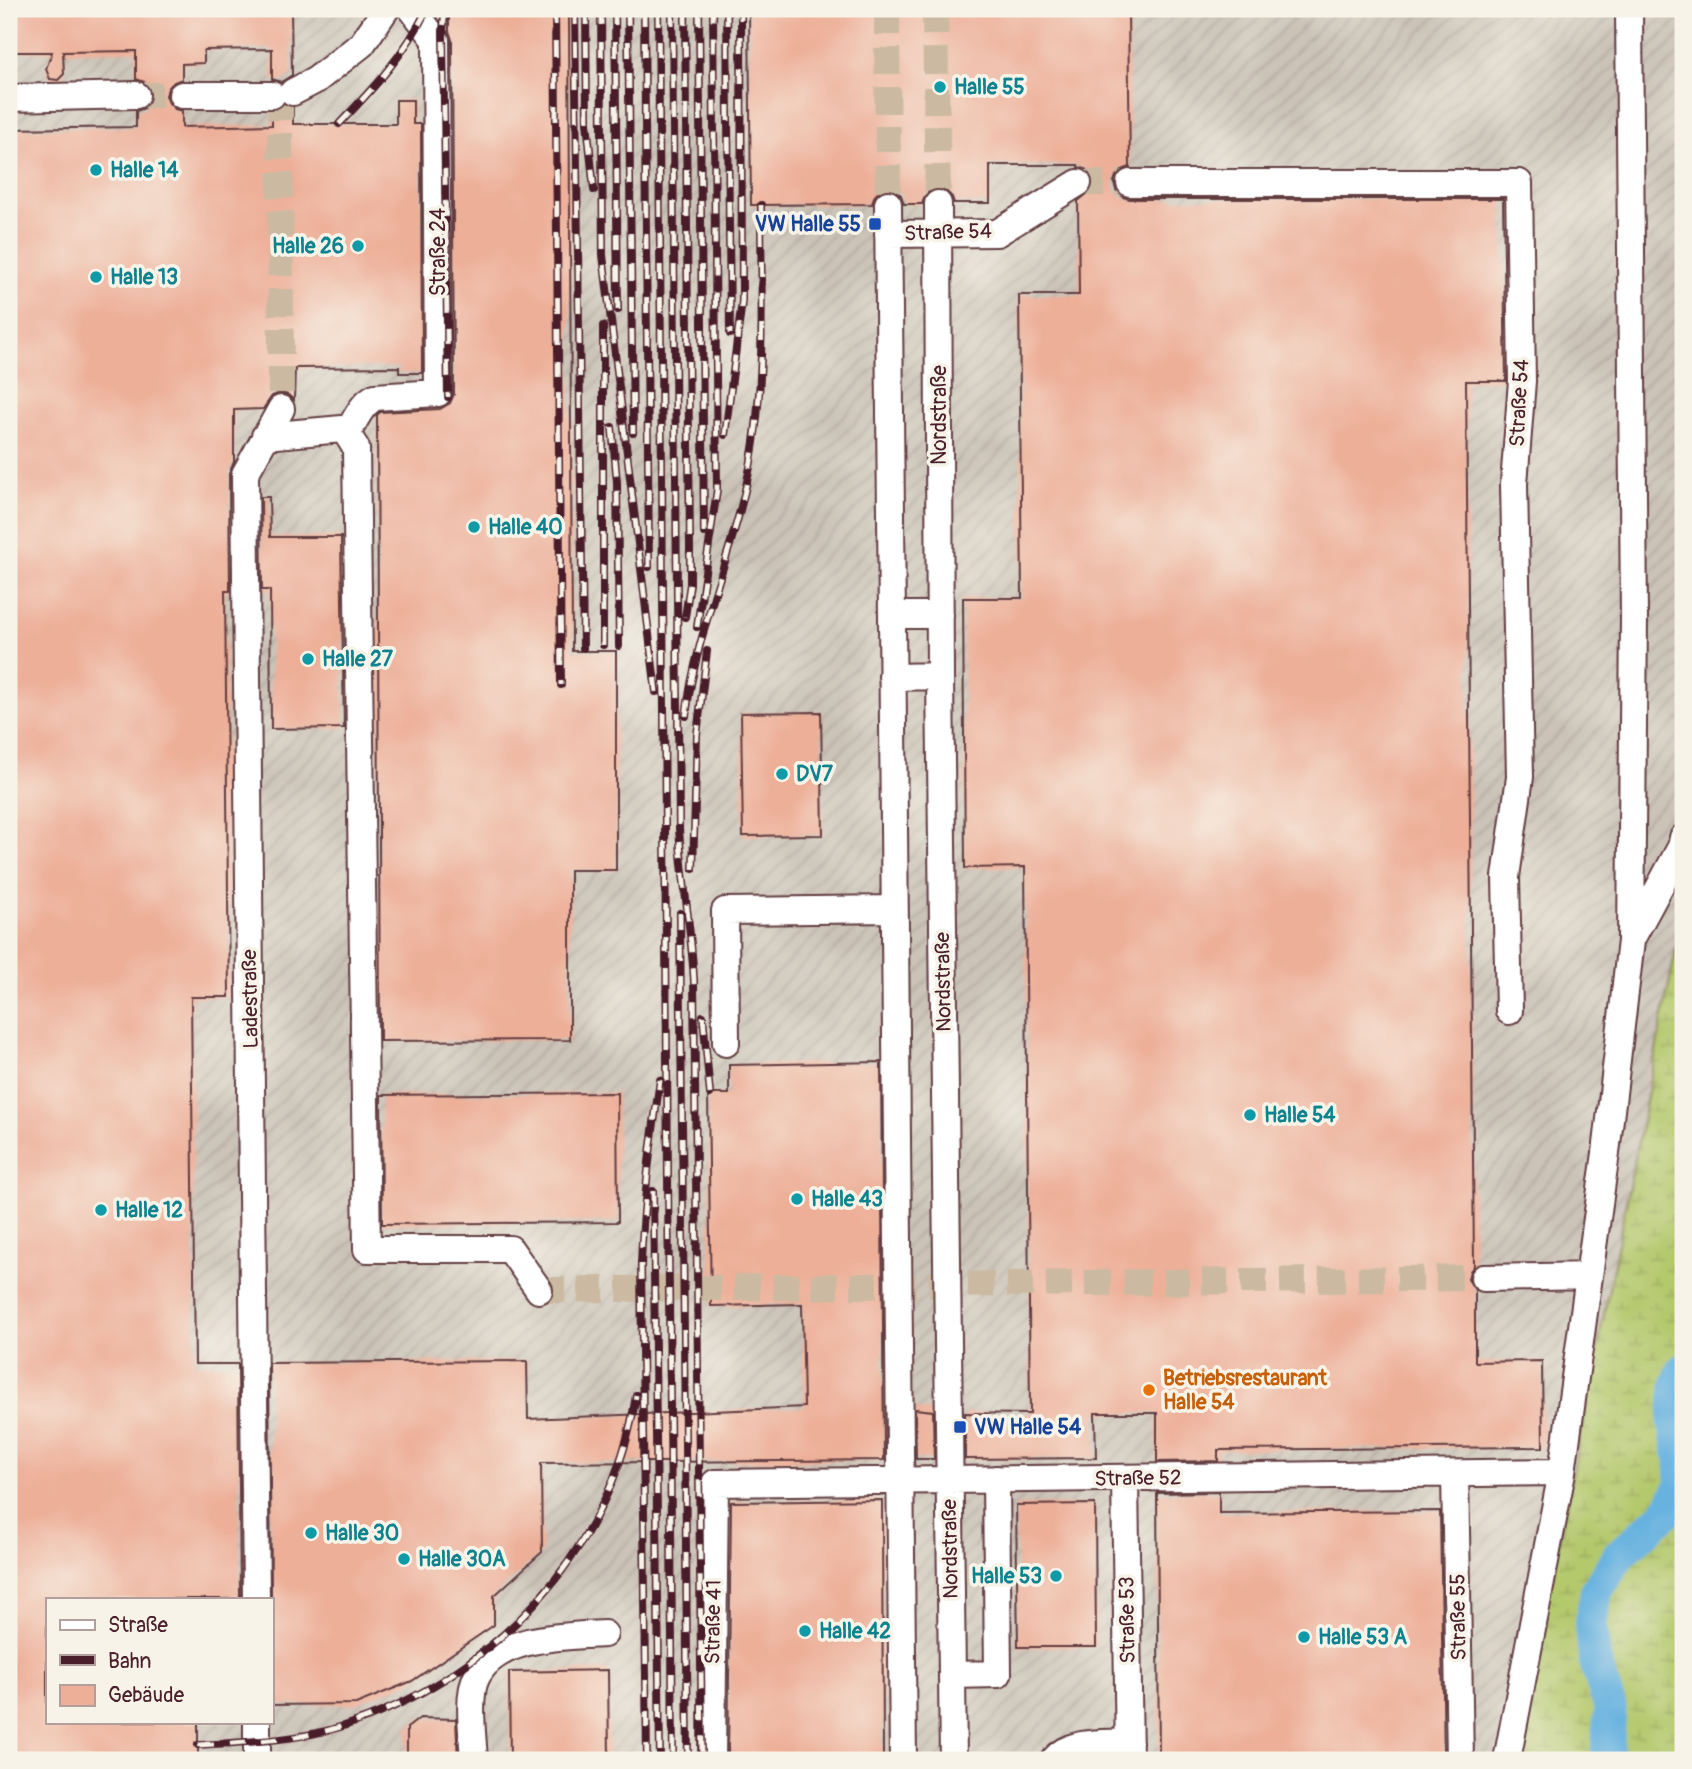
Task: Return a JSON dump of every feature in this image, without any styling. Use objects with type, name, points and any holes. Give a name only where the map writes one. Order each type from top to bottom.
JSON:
[{"type":"street","points":[[182,95],[282,93],[316,80],[362,44],[386,9]]},
{"type":"street","name":"Straße 24","points":[[347,434],[368,400],[375,397],[438,393],[436,40],[412,9]]},
{"type":"street","points":[[1507,1760],[1562,1472],[1631,941],[1634,617],[1629,9]]},
{"type":"street","points":[[9,97],[136,95]]},
{"type":"street","name":"Straße 54","points":[[888,234],[997,233],[1078,183]]},
{"type":"street","name":"Straße 54","points":[[1130,183],[1519,183],[1522,381],[1514,484],[1520,777],[1506,877],[1509,1012]]},
{"type":"street","points":[[888,204],[903,1760]]},
{"type":"street","name":"Nordstraße","points":[[938,204],[940,677],[953,1760]]},
{"type":"street","name":"Ladestraße","points":[[256,1598],[245,474],[281,409]]},
{"type":"street","points":[[265,436],[342,429],[355,448],[367,1249],[510,1249],[539,1290]]},
{"type":"street","points":[[892,615],[940,615]]},
{"type":"street","points":[[892,677],[940,677]]},
{"type":"street","points":[[1631,941],[1681,847],[1683,838]]},
{"type":"street","points":[[726,1043],[725,911],[894,909]]},
{"type":"street","points":[[1484,1278],[1589,1276]]},
{"type":"street","name":"Straße 52","points":[[715,1483],[1562,1472]]},
{"type":"street","name":"Straße 55","points":[[1455,1474],[1461,1760]]},
{"type":"street","points":[[952,1675],[998,1674],[996,1479]]},
{"type":"street","name":"Straße 53","points":[[1125,1479],[1129,1751]]},
{"type":"street","name":"Straße 41","points":[[712,1760],[715,1483]]},
{"type":"street","points":[[474,1760],[472,1698],[475,1679],[491,1657],[536,1639],[604,1634]]},
{"type":"street","points":[[257,1724],[257,1760]]},
{"type":"street","points":[[1054,1760],[1073,1745],[1129,1751]]},
{"type":"shaded area","points":[[9,9],[1683,9],[1683,914],[1516,1760],[9,1760]]},
{"type":"green space","points":[[1683,914],[1683,1760],[1516,1760]]},
{"type":"building","points":[[9,9],[291,9],[292,75],[281,82],[272,79],[272,49],[204,50],[204,63],[182,64],[182,79],[168,88],[166,96],[169,103],[182,111],[182,127],[272,125],[272,111],[284,105],[293,108],[293,124],[396,124],[396,100],[413,100],[413,124],[421,124],[422,373],[399,373],[399,367],[295,368],[294,400],[280,393],[272,396],[263,409],[234,410],[234,462],[229,474],[230,591],[225,591],[229,997],[191,997],[195,1364],[238,1364],[240,1598],[46,1598],[46,1724],[198,1724],[198,1760],[9,1760],[9,129],[136,127],[136,111],[145,108],[152,95],[149,86],[136,79],[136,51],[63,52],[64,74],[58,80],[50,79],[46,69],[52,52],[9,52]]},
{"type":"building","name":"Halle 40","points":[[449,9],[569,9],[572,651],[616,651],[616,870],[570,870],[570,1040],[380,1041],[377,415],[380,412],[440,409],[450,403],[454,394],[452,40],[449,31]]},
{"type":"building","name":"Halle 54","points":[[749,9],[1128,9],[1130,167],[1122,170],[1114,182],[1116,190],[1123,197],[1503,199],[1506,381],[1466,381],[1474,1266],[1468,1279],[1475,1290],[1475,1362],[1542,1361],[1543,1447],[1218,1450],[1218,1461],[1157,1462],[1157,1413],[1095,1413],[1096,1458],[965,1459],[965,1413],[1030,1414],[1025,867],[965,868],[963,598],[1022,598],[1019,295],[1079,295],[1078,201],[1091,191],[1094,182],[1091,174],[1078,165],[990,165],[990,203],[954,203],[946,191],[937,188],[925,196],[922,204],[904,204],[901,195],[889,188],[879,191],[872,204],[751,205]]},
{"type":"building","name":"Halle 27","points":[[261,497],[269,497],[270,537],[341,537],[344,728],[271,729],[270,590],[262,590]]},
{"type":"building","name":"DV7","points":[[821,712],[823,835],[743,836],[741,713]]},
{"type":"building","points":[[881,1062],[884,1460],[541,1463],[542,1552],[494,1596],[494,1625],[412,1681],[356,1704],[273,1705],[269,1363],[527,1361],[528,1419],[804,1407],[802,1304],[711,1306],[708,1094],[729,1094],[729,1065]]},
{"type":"building","points":[[617,1093],[618,1222],[382,1224],[381,1095]]},
{"type":"building","points":[[915,1409],[933,1411],[934,1459],[916,1459]]},
{"type":"building","name":"Halle 53 A","points":[[1219,1492],[1219,1513],[1440,1511],[1444,1760],[1159,1760],[1157,1493]]},
{"type":"building","name":"Halle 42","points":[[882,1500],[883,1760],[728,1760],[731,1502]]},
{"type":"building","name":"Halle 53","points":[[1095,1504],[1096,1647],[1018,1647],[1016,1505]]},
{"type":"building","points":[[608,1670],[609,1760],[510,1760],[509,1672]]},
{"type":"building","points":[[420,1718],[456,1719],[458,1760],[407,1760],[407,1728]]},
{"type":"waterway","points":[[1607,1760],[1610,1707],[1595,1661],[1591,1622],[1597,1589],[1619,1555],[1667,1512],[1682,1485],[1681,1459],[1674,1422],[1677,1386],[1683,1370]]},
{"type":"tunnel","points":[[887,9],[888,204]]},
{"type":"tunnel","points":[[935,9],[938,204]]},
{"type":"tunnel","points":[[280,94],[281,409]]},
{"type":"tunnel","points":[[136,95],[182,95]]},
{"type":"tunnel","points":[[1078,183],[1130,183]]},
{"type":"tunnel","points":[[539,1290],[1484,1278]]},
{"type":"railway","points":[[339,124],[399,55],[427,9]]},
{"type":"railway","points":[[445,9],[443,31],[448,397]]},
{"type":"railway","points":[[555,9],[561,685]]},
{"type":"railway","points":[[575,9],[583,648]]},
{"type":"railway","points":[[586,9],[587,122],[594,190]]},
{"type":"railway","points":[[601,9],[603,255],[656,692]]},
{"type":"railway","points":[[615,9],[618,310]]},
{"type":"railway","points":[[628,9],[633,433]]},
{"type":"railway","points":[[644,9],[649,567]]},
{"type":"railway","points":[[658,9],[673,1760]]},
{"type":"railway","points":[[672,9],[679,828],[694,980],[702,1760]]},
{"type":"railway","points":[[685,9],[690,549],[690,584],[685,617]]},
{"type":"railway","points":[[699,9],[704,533]]},
{"type":"railway","points":[[697,627],[717,490],[713,9]]},
{"type":"railway","points":[[727,9],[730,334]]},
{"type":"railway","points":[[725,435],[742,301],[741,9]]},
{"type":"railway","points":[[686,716],[706,622],[743,498],[755,434],[762,336],[761,205]]},
{"type":"railway","points":[[603,326],[603,645]]},
{"type":"railway","points":[[612,427],[617,482],[619,646]]},
{"type":"railway","points":[[693,869],[697,735],[707,651]]},
{"type":"railway","points":[[680,913],[688,1760]]},
{"type":"railway","points":[[703,1016],[710,1094]]},
{"type":"railway","points":[[647,1760],[641,1265],[648,1172],[660,1080]]},
{"type":"railway","points":[[653,1191],[660,1760]]},
{"type":"railway","points":[[198,1745],[288,1738],[340,1727],[395,1706],[446,1678],[494,1643],[536,1603],[572,1557],[601,1507],[623,1452],[636,1395]]},
{"type":"place","name":"Halle 55","points":[[940,87]]},
{"type":"place","name":"Halle 14","points":[[96,170]]},
{"type":"place","name":"VW Halle 55","points":[[875,224]]},
{"type":"place","name":"Halle 26","points":[[358,246]]},
{"type":"place","name":"Halle 13","points":[[96,277]]},
{"type":"place","name":"Halle 40","points":[[474,527]]},
{"type":"place","name":"Halle 27","points":[[308,659]]},
{"type":"place","name":"DV7","points":[[782,774]]},
{"type":"place","name":"Halle 54","points":[[1250,1115]]},
{"type":"place","name":"Halle 43","points":[[797,1199]]},
{"type":"place","name":"Halle 12","points":[[101,1210]]},
{"type":"place","name":"Betriebsrestaurant Halle 54","points":[[1149,1390]]},
{"type":"place","name":"VW Halle 54","points":[[960,1427]]},
{"type":"place","name":"Halle 30","points":[[311,1533]]},
{"type":"place","name":"Halle 30A","points":[[404,1559]]},
{"type":"place","name":"Halle 53","points":[[1056,1576]]},
{"type":"place","name":"Halle 42","points":[[805,1631]]},
{"type":"place","name":"Halle 53 A","points":[[1304,1637]]}]
